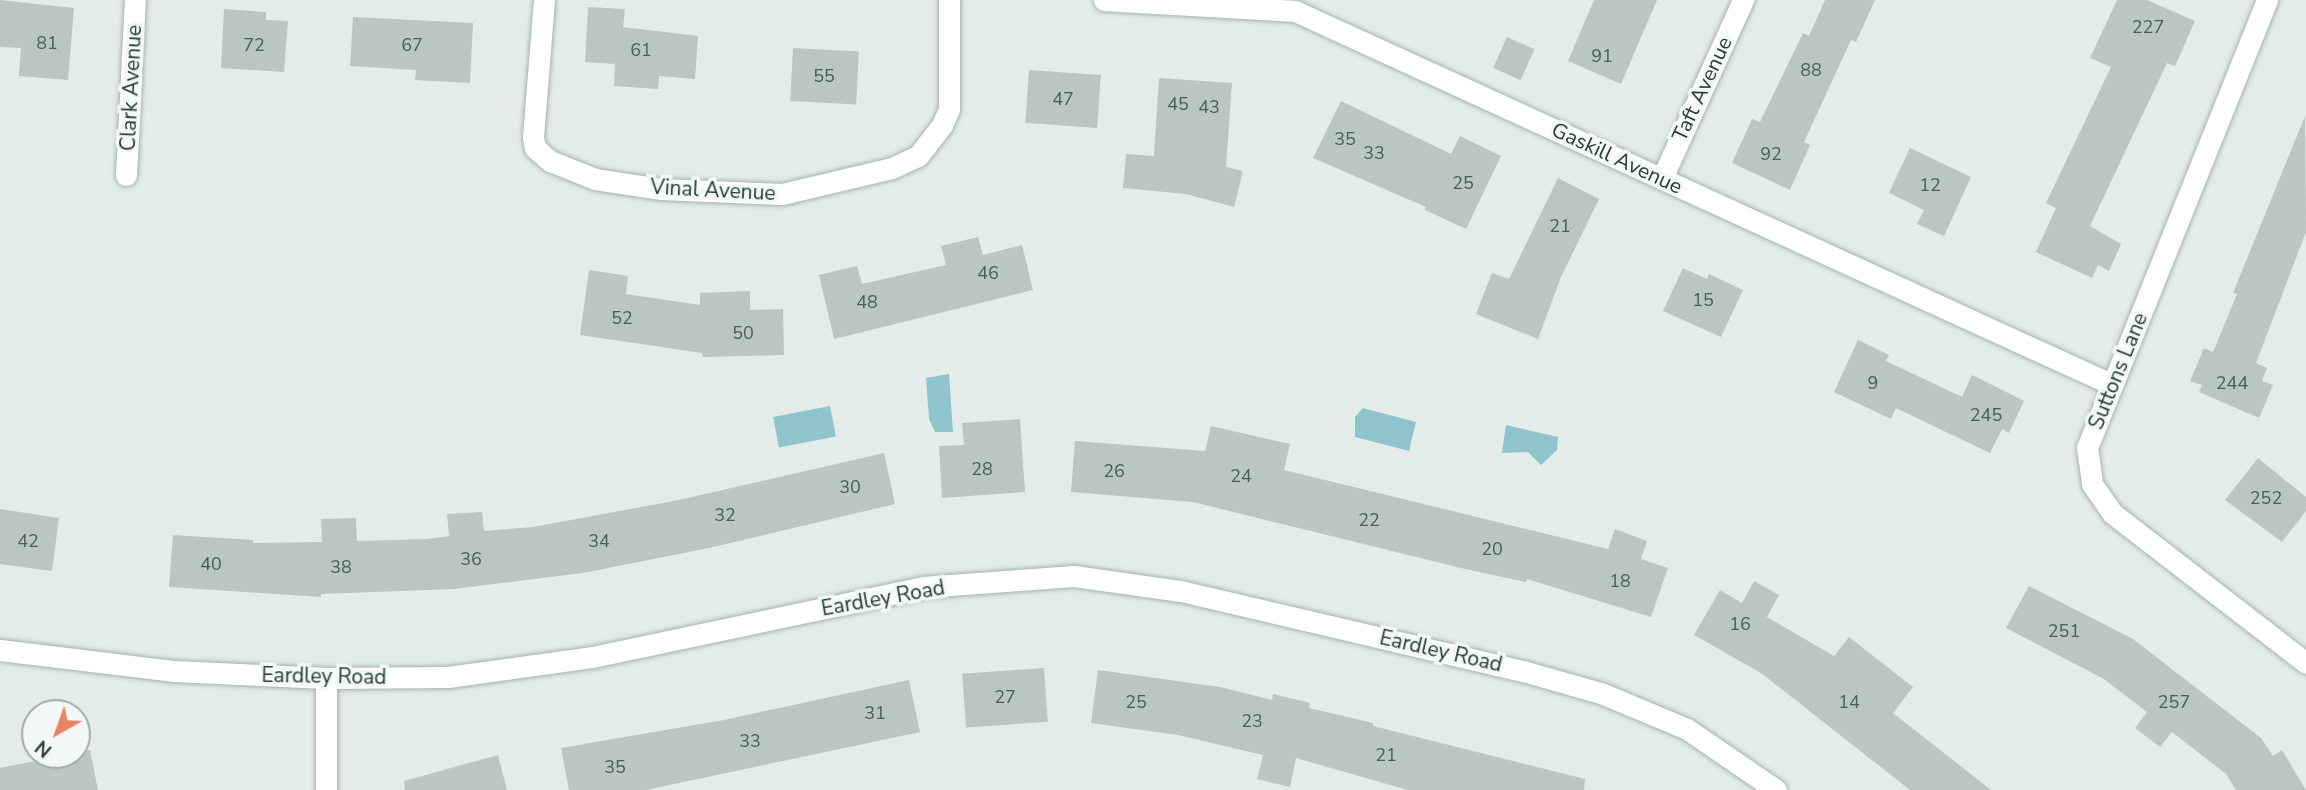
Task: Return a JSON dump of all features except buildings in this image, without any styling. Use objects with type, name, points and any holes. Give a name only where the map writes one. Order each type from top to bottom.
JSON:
[{"type":"street","name":"Clark Avenue","points":[[126,175],[135,0]]},
{"type":"street","name":"Vinal Avenue","points":[[544,0],[533,137],[536,148],[550,161],[595,178],[661,189],[782,194],[892,168],[918,156],[942,125],[949,109],[949,0]]},
{"type":"street","name":"Gaskill Avenue","points":[[1104,0],[1297,5],[1662,178],[2113,384]]},
{"type":"street","name":"Taft Avenue","points":[[1662,178],[1743,0]]},
{"type":"street","name":"Suttons Lane","points":[[2267,0],[2087,447],[2092,484],[2112,513],[2306,663]]},
{"type":"street","name":"Eardley Road","points":[[0,650],[173,671],[326,678],[448,677],[592,657],[923,587],[1074,576],[1181,591],[1523,671],[1601,693],[1687,729],[1776,790]]},
{"type":"street","points":[[326,678],[326,790]]},
{"type":"water","points":[[949,374],[953,432],[935,432],[929,419],[926,378]]},
{"type":"water","points":[[830,406],[836,436],[779,447],[773,417]]},
{"type":"water","points":[[1363,408],[1416,422],[1409,451],[1355,437],[1355,417]]},
{"type":"water","points":[[1506,425],[1558,437],[1557,450],[1541,465],[1528,452],[1502,453]]}]
